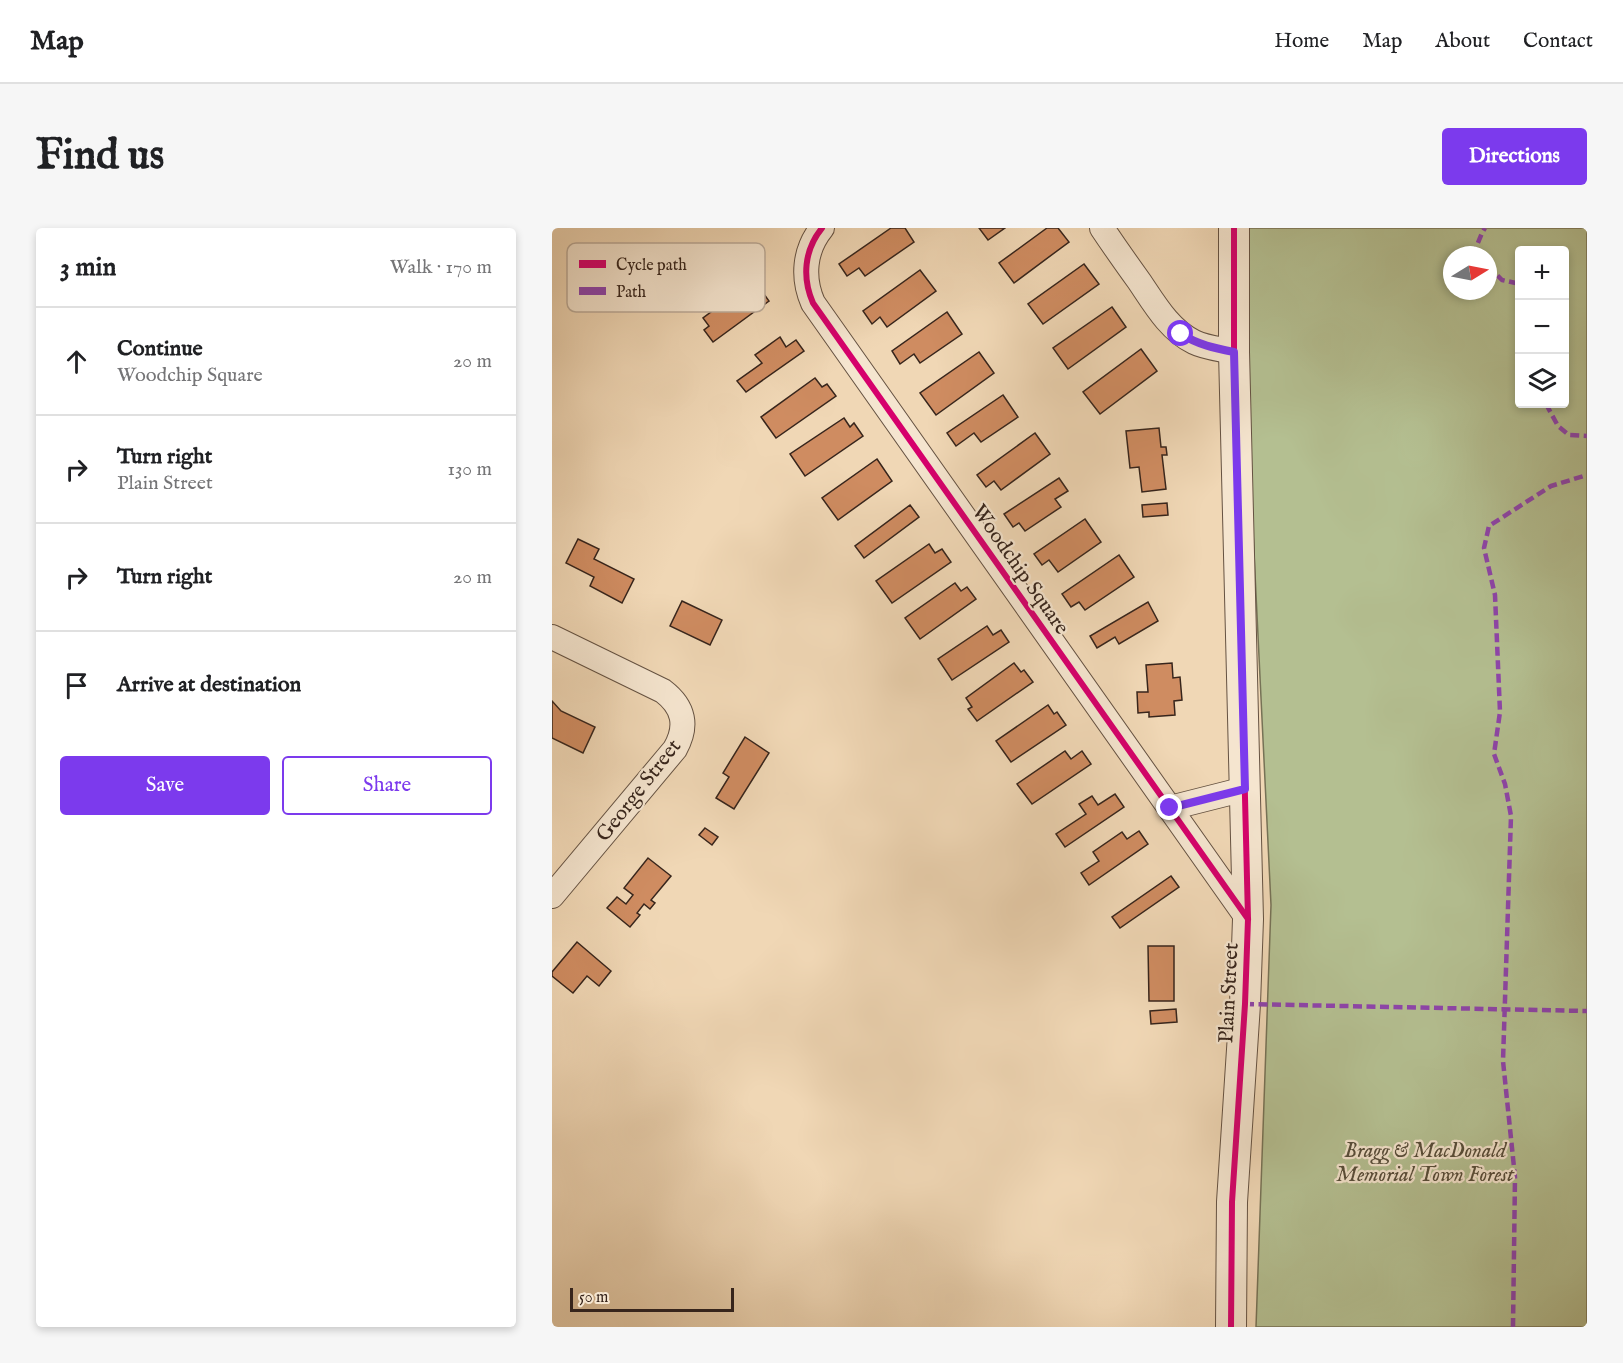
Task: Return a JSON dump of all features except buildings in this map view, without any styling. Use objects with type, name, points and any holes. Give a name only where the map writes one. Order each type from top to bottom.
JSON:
[{"type":"street","name":"Woodchip Square","points":[[822,228],[814,237],[807,258],[807,287],[813,303],[1248,919]]},
{"type":"street","points":[[1102,228],[1161,313],[1181,334],[1194,342],[1234,352]]},
{"type":"street","name":"Plain Street","points":[[1231,1327],[1232,1202],[1245,1004],[1248,919],[1233,228]]},
{"type":"street","name":"George Street","points":[[552,637],[663,691],[671,697],[681,712],[683,723],[682,733],[675,749],[552,896]]},
{"type":"street","points":[[1170,808],[1245,789]]},
{"type":"green space","name":"Bragg & MacDonald Memorial Town Forest","points":[[1249,228],[1587,228],[1587,1327],[1256,1327],[1271,905],[1249,449]]},
{"type":"marked path","points":[[1477,246],[1485,228]]},
{"type":"marked path","points":[[1497,275],[1502,280],[1515,283]]},
{"type":"marked path","points":[[1548,408],[1558,426],[1569,435],[1587,436]]},
{"type":"marked path","points":[[1513,1327],[1515,1177],[1503,1061],[1511,816],[1505,784],[1494,754],[1500,712],[1495,595],[1484,548],[1489,526],[1551,486],[1587,475]]},
{"type":"marked path","points":[[1245,1004],[1587,1011]]},
{"type":"cycle path","points":[[822,228],[811,245],[808,255],[807,284],[813,303],[1248,919]]},
{"type":"cycle path","points":[[1231,1327],[1232,1202],[1245,1004],[1248,919],[1234,352],[1234,228]]},
{"type":"route","points":[[1170,808],[1245,789],[1234,352],[1194,342],[1181,334]]}]
